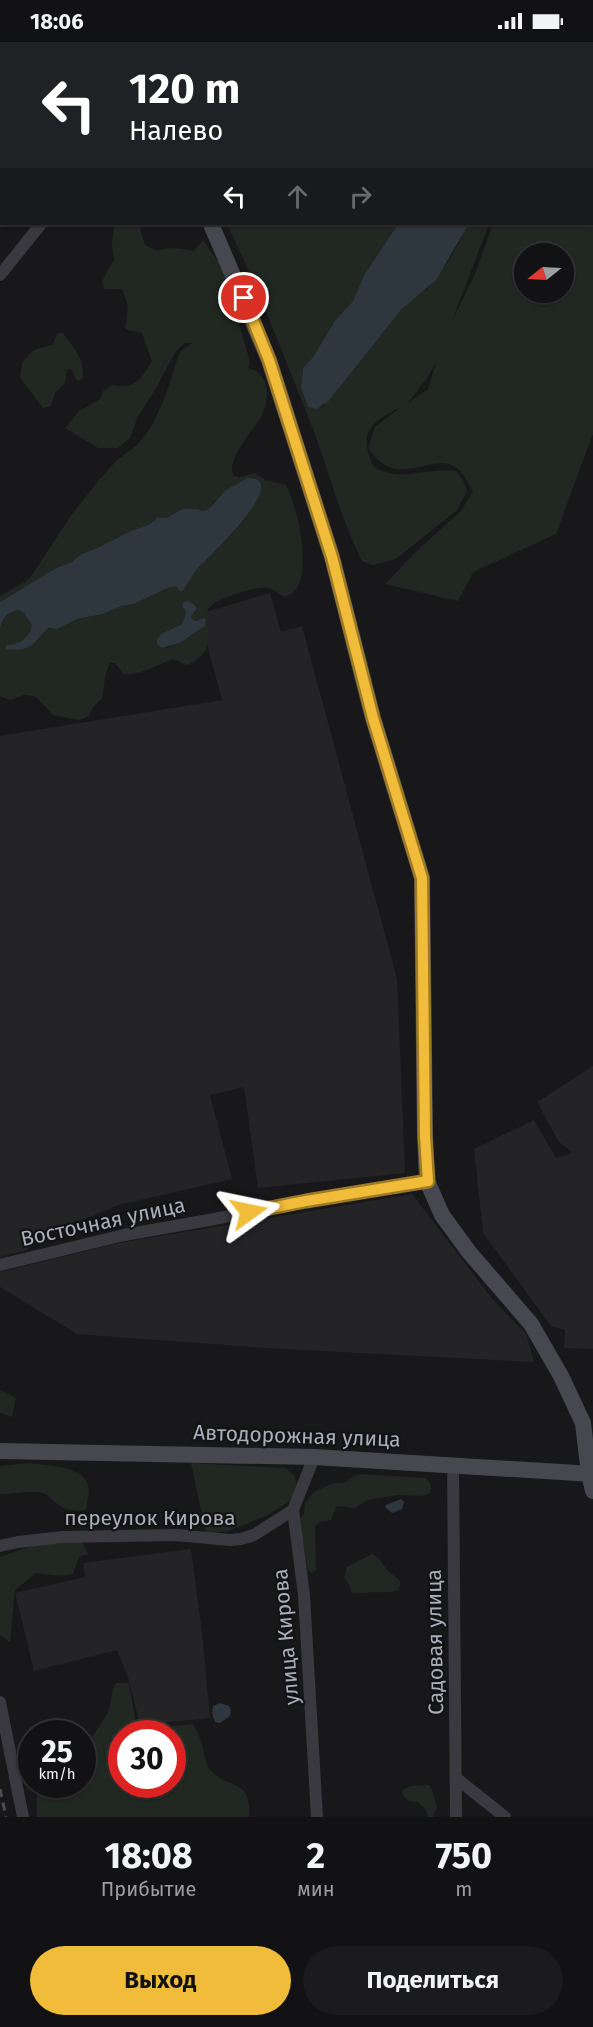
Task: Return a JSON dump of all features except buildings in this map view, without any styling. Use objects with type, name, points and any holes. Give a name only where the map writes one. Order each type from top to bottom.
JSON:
[{"type":"street","points":[[0,275],[40,225]]},
{"type":"street","points":[[211,225],[269,360],[332,557],[373,718],[422,878],[425,1136],[428,1181],[442,1215],[469,1252],[531,1324],[561,1376],[583,1423],[593,1491]]},
{"type":"street","name":"Восточная улица","points":[[0,1264],[124,1235],[428,1181]]},
{"type":"street","name":"Автодорожная улица","points":[[0,1451],[314,1457],[591,1474]]},
{"type":"street","name":"улица Кирова","points":[[314,1457],[293,1510],[304,1595],[317,1817]]},
{"type":"street","name":"Садовая улица","points":[[453,1465],[456,1817]]},
{"type":"street","name":"переулок Кирова","points":[[0,1546],[27,1540],[62,1538],[176,1535],[241,1539],[254,1534],[293,1510]]},
{"type":"street","points":[[0,1702],[12,1772],[23,1817]]},
{"type":"street","points":[[456,1778],[504,1817]]},
{"type":"shaded area","points":[[142,225],[140,229],[145,245],[156,251],[175,248],[194,251],[203,240],[223,269],[250,362],[248,368],[261,375],[267,394],[262,415],[237,454],[232,470],[234,476],[240,477],[254,473],[266,480],[286,485],[299,525],[303,560],[297,588],[289,595],[281,595],[269,588],[257,588],[212,605],[206,616],[208,643],[206,649],[192,663],[185,665],[174,659],[143,671],[124,674],[115,663],[110,663],[106,672],[102,698],[93,707],[89,716],[80,720],[53,715],[33,696],[24,695],[10,700],[0,696],[0,628],[4,618],[18,610],[24,613],[32,625],[26,638],[6,648],[37,641],[46,629],[57,629],[77,619],[134,604],[165,589],[176,586],[183,591],[199,567],[248,515],[259,491],[259,481],[217,499],[209,509],[203,511],[183,509],[166,518],[157,518],[150,524],[81,554],[72,562],[56,568],[0,602],[0,596],[25,582],[32,575],[72,514],[99,480],[117,460],[136,446],[150,429],[164,400],[178,357],[181,351],[192,343],[185,343],[175,352],[138,416],[130,438],[118,448],[98,448],[65,428],[79,411],[100,399],[103,391],[112,385],[127,386],[137,382],[152,361],[142,333],[125,329],[128,306],[122,289],[105,289],[102,281],[114,260],[112,244],[114,226]],"holes":[[[194,604],[197,610],[191,616],[196,621],[204,618],[205,626],[180,643],[166,648],[161,634],[182,624],[185,609]]]},
{"type":"shaded area","points":[[227,225],[397,225],[364,275],[353,301],[334,322],[313,357],[303,368],[301,388],[308,407],[322,407],[328,402],[401,310],[427,289],[448,262],[468,225],[489,225],[452,321],[475,274],[493,225],[593,225],[593,434],[556,534],[473,572],[458,601],[385,584],[461,511],[473,491],[464,476],[457,468],[447,464],[402,469],[391,468],[379,461],[368,448],[375,427],[401,407],[375,423],[367,436],[367,444],[369,454],[373,466],[393,474],[456,471],[467,491],[457,510],[396,559],[372,565],[362,561],[347,526],[316,437]],"holes":[[[436,363],[428,389],[408,403],[427,378]]]},
{"type":"shaded area","points":[[397,225],[468,225],[436,280],[401,310],[328,402],[316,409],[308,407],[301,388],[303,368],[313,357],[334,322],[353,301],[364,275]]},
{"type":"shaded area","points":[[62,332],[80,359],[83,378],[76,380],[72,370],[67,369],[65,383],[55,393],[51,406],[43,408],[20,378],[22,363],[34,350],[53,344],[57,334]]},
{"type":"shaded area","points":[[247,478],[256,479],[261,486],[259,496],[240,524],[199,567],[183,591],[176,586],[165,589],[134,604],[77,619],[57,629],[49,628],[29,647],[6,650],[7,645],[20,642],[26,637],[32,625],[24,613],[18,610],[6,616],[0,628],[0,602],[56,568],[72,562],[81,554],[150,524],[157,518],[166,518],[183,509],[203,511],[209,509],[226,490]]},
{"type":"shaded area","points":[[270,593],[281,632],[302,626],[397,979],[405,1173],[258,1188],[244,1087],[210,1095],[232,1179],[118,1205],[31,1237],[35,1243],[27,1250],[0,1257],[0,736],[222,700],[199,614]]},
{"type":"shaded area","points":[[187,601],[194,604],[197,609],[191,618],[196,621],[206,619],[205,626],[180,643],[162,648],[157,644],[157,639],[161,634],[182,624],[186,613],[182,607]]},
{"type":"shaded area","points":[[593,1066],[593,1349],[564,1348],[565,1330],[551,1326],[483,1233],[474,1149],[534,1120],[556,1158],[570,1154],[572,1152],[559,1142],[537,1102]]},
{"type":"shaded area","points":[[412,1194],[494,1301],[526,1334],[534,1362],[265,1348],[77,1334],[0,1287],[0,1272],[119,1243]]},
{"type":"shaded area","points":[[0,1390],[16,1398],[12,1417],[0,1413]]},
{"type":"shaded area","points":[[30,1463],[71,1470],[84,1478],[89,1494],[86,1510],[66,1509],[47,1495],[38,1492],[0,1494],[0,1466]]},
{"type":"shaded area","points":[[191,1463],[286,1468],[295,1476],[297,1488],[289,1502],[266,1516],[228,1531],[208,1533],[205,1530]]},
{"type":"shaded area","points":[[360,1474],[425,1478],[430,1483],[431,1491],[423,1496],[397,1495],[368,1500],[354,1508],[336,1507],[331,1520],[320,1522],[315,1526],[316,1570],[311,1573],[308,1570],[298,1522],[304,1513],[305,1503],[318,1490],[334,1483],[344,1483]]},
{"type":"shaded area","points":[[401,1499],[404,1502],[402,1509],[392,1513],[385,1507],[386,1505]]},
{"type":"shaded area","points":[[82,1541],[88,1554],[79,1557],[73,1574],[59,1576],[36,1573],[15,1590],[10,1642],[0,1635],[0,1557],[43,1542]]},
{"type":"shaded area","points":[[191,1549],[210,1718],[139,1720],[128,1677],[117,1650],[34,1671],[15,1593],[85,1577],[83,1563]]},
{"type":"shaded area","points":[[372,1554],[399,1580],[401,1584],[397,1590],[351,1592],[344,1577],[347,1567]]},
{"type":"shaded area","points":[[116,1683],[129,1683],[135,1720],[108,1720],[108,1798],[186,1798],[186,1725],[193,1724],[209,1768],[223,1780],[242,1789],[249,1804],[249,1817],[37,1817],[37,1798],[96,1798],[96,1731],[106,1716]]},
{"type":"shaded area","points":[[220,1703],[229,1706],[231,1710],[230,1716],[220,1723],[215,1722],[212,1713],[213,1706]]},
{"type":"shaded area","points":[[428,1785],[432,1789],[437,1808],[433,1817],[428,1817],[426,1810],[418,1802],[408,1801],[402,1794],[403,1790],[411,1786]]},
{"type":"railway","points":[[0,1789],[6,1817]]},
{"type":"route","points":[[244,298],[269,360],[332,557],[373,718],[422,878],[425,1136],[428,1181],[249,1212]]}]
